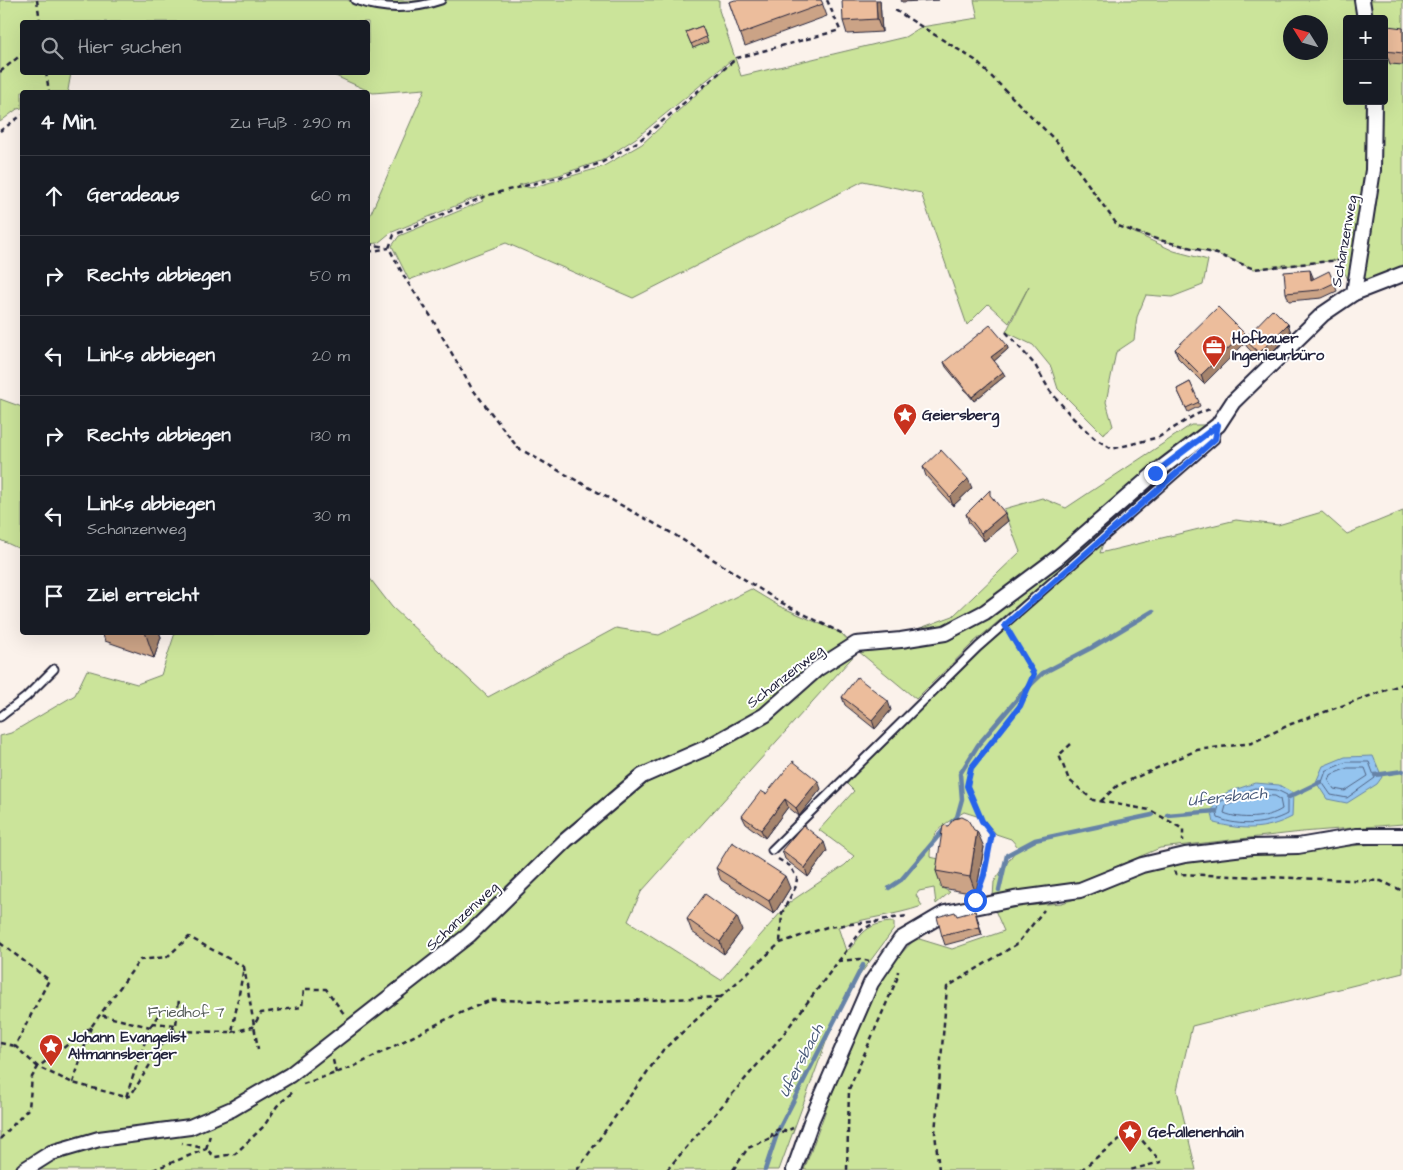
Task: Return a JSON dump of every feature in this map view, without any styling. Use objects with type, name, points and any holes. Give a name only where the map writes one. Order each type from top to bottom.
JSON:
[{"type":"street","points":[[1362,0],[1364,15]]},
{"type":"street","name":"Schanzenweg","points":[[24,1170],[52,1153],[99,1140],[190,1127],[232,1109],[290,1075],[352,1025],[432,966],[469,935],[566,840],[642,776],[706,748],[765,715],[817,669],[856,644],[901,640],[945,633],[985,612],[1057,558],[1155,473],[1218,425],[1232,402],[1323,314],[1354,293],[1373,170],[1374,105]]},
{"type":"street","points":[[1354,293],[1403,274]]},
{"type":"street","points":[[794,1170],[812,1119],[871,983],[882,964],[902,939],[945,914],[1057,892],[1080,890],[1142,865],[1172,858],[1252,847],[1298,846],[1357,836],[1403,836]]},
{"type":"lane","points":[[355,0],[372,6],[404,9],[441,0]]},
{"type":"lane","points":[[772,850],[978,647],[1215,439],[1218,425]]},
{"type":"lane","points":[[0,717],[26,697],[54,668]]},
{"type":"path","points":[[37,0],[40,20]]},
{"type":"path","points":[[827,0],[840,30],[737,58],[640,141],[601,163],[560,177],[488,196],[394,235],[389,248],[406,280],[430,315],[471,387],[518,448],[675,536],[780,602],[841,633],[868,643]]},
{"type":"path","points":[[895,10],[975,60],[1060,145],[1118,226],[1159,240],[1217,254],[1254,269],[1340,260],[1343,268]]},
{"type":"path","points":[[0,72],[20,56]]},
{"type":"path","points":[[46,75],[49,90]]},
{"type":"path","points":[[0,131],[20,116]]},
{"type":"path","points":[[370,244],[389,248]]},
{"type":"path","points":[[370,252],[389,248]]},
{"type":"path","points":[[1006,332],[1035,365],[1050,391],[1073,418],[1094,438],[1112,449],[1159,437],[1195,415],[1232,402]]},
{"type":"path","points":[[975,900],[984,875],[992,834],[982,821],[967,786],[971,768],[1020,706],[1034,674],[1005,625]]},
{"type":"path","points":[[1101,801],[1117,786],[1197,750],[1252,743],[1291,724],[1403,684]]},
{"type":"path","points":[[1071,744],[1060,755],[1070,780],[1093,800],[1150,810],[1184,829],[1185,835],[1172,858],[1176,874],[1381,882],[1403,891]]},
{"type":"path","points":[[772,850],[778,859],[790,866],[797,878],[796,886],[782,913],[780,943]]},
{"type":"path","points":[[939,1170],[935,1133],[947,987],[1017,944],[1057,892]]},
{"type":"path","points":[[578,1170],[663,1050],[780,943],[827,927],[898,919],[915,915]]},
{"type":"path","points":[[668,1170],[782,1036],[862,930],[880,920]]},
{"type":"path","points":[[0,1139],[29,1108],[32,1078],[38,1067],[91,1027],[140,960],[167,957],[189,937],[244,967]]},
{"type":"path","points":[[0,943],[49,980],[15,1046]]},
{"type":"path","points":[[838,961],[860,959],[882,964]]},
{"type":"path","points":[[847,1170],[849,1089],[897,979],[899,963]]},
{"type":"path","points":[[244,967],[258,1050]]},
{"type":"path","points":[[232,1032],[244,967]]},
{"type":"path","points":[[171,1031],[232,1032],[253,1027],[261,1013],[302,1007],[304,990],[326,989],[352,1025]]},
{"type":"path","points":[[178,1142],[206,1149],[215,1157],[235,1154],[264,1126],[278,1106],[302,1084],[353,1067],[425,1030],[491,1000],[544,1001],[548,1004],[721,997]]},
{"type":"path","points":[[0,1043],[15,1046],[38,1067],[74,1083],[126,1097],[131,1095],[176,1025],[178,999]]},
{"type":"path","points":[[126,1097],[150,1027],[159,1014]]},
{"type":"path","points":[[100,1015],[150,1027]]},
{"type":"path","points":[[152,1023],[176,1025]]},
{"type":"path","points":[[74,1083],[91,1027]]},
{"type":"path","points":[[206,1149],[214,1116]]},
{"type":"path","points":[[733,1170],[748,1148],[812,1119]]},
{"type":"path","points":[[771,1138],[773,1132],[781,1128],[786,1131]]},
{"type":"path","points":[[1081,1170],[1132,1129],[1161,1162],[1130,1170]]},
{"type":"path","points":[[153,1170],[206,1149]]},
{"type":"green space","points":[[0,0],[347,0],[385,9],[408,10],[446,0],[719,0],[719,10],[741,76],[905,37],[921,27],[978,18],[974,0],[1362,0],[1364,15],[1343,15],[1343,105],[1388,105],[1388,15],[1369,15],[1367,0],[1403,0],[1403,275],[1354,293],[1339,260],[1254,269],[1217,254],[1159,240],[1126,229],[1174,251],[1208,260],[1203,285],[1172,297],[1146,295],[1137,317],[1134,340],[1116,352],[1106,402],[1113,426],[1103,434],[1058,389],[1051,367],[1033,345],[1006,332],[1029,286],[1009,323],[988,304],[967,325],[921,193],[863,181],[633,298],[506,243],[409,280],[392,246],[399,236],[483,201],[479,196],[390,233],[378,243],[370,244],[370,215],[425,89],[373,93],[333,75],[370,75],[370,20],[20,20],[20,75],[71,75],[68,90],[20,90],[20,108],[0,122]],"holes":[[[734,60],[642,144],[602,167],[531,188],[519,185],[559,175],[601,161],[636,138],[730,61]]]},
{"type":"green space","points":[[364,0],[433,0],[403,6]]},
{"type":"green space","points":[[0,399],[20,406],[20,549],[0,540]]},
{"type":"green space","points":[[1191,425],[1218,425],[1215,439],[974,642],[916,699],[858,651],[953,616],[1020,552],[1004,509],[1042,498],[1066,508]]},
{"type":"green space","name":"Friedhof 7","points":[[1403,511],[1403,824],[1302,832],[1160,848],[1077,883],[993,897],[994,882],[1018,847],[1011,839],[996,834],[980,817],[964,812],[939,829],[932,840],[930,857],[944,860],[940,887],[950,892],[936,904],[934,888],[919,891],[916,895],[922,906],[838,927],[846,951],[869,928],[881,923],[894,922],[894,929],[859,976],[829,1034],[779,1170],[0,1170],[0,736],[11,733],[75,695],[87,670],[137,684],[161,675],[174,635],[370,635],[370,579],[392,607],[488,697],[616,628],[659,635],[751,589],[779,606],[841,633],[858,651],[641,892],[628,921],[721,980],[790,902],[845,865],[854,856],[819,830],[854,791],[847,784],[938,689],[1103,543],[1100,553],[1236,520],[1278,525],[1322,512],[1347,534]]},
{"type":"green space","name":"Gefallenenhain","points":[[1403,842],[1403,973],[1192,1026],[1177,1090],[1196,1170],[804,1170],[850,1044],[879,982],[893,962],[916,938],[952,949],[1004,931],[994,908],[1062,903],[1101,891],[1125,878],[1169,864],[1217,856]]},
{"type":"water","points":[[1373,756],[1382,777],[1377,784],[1347,803],[1327,799],[1316,782],[1323,766],[1345,757]]},
{"type":"water","points":[[1255,783],[1279,785],[1293,793],[1292,817],[1272,825],[1253,828],[1214,823],[1212,813],[1215,799],[1228,792]]},
{"type":"building","points":[[735,0],[821,0],[823,4],[740,34],[729,2]]},
{"type":"building","points":[[842,0],[876,0],[877,19],[843,21]]},
{"type":"building","points":[[702,26],[706,37],[691,44],[686,32]]},
{"type":"building","points":[[1388,26],[1403,28],[1403,53],[1388,51]]},
{"type":"building","points":[[1310,270],[1311,280],[1329,271],[1334,283],[1319,290],[1286,293],[1284,272]]},
{"type":"building","points":[[1218,307],[1244,333],[1201,375],[1175,349]]},
{"type":"building","points":[[1273,309],[1288,324],[1259,353],[1244,339]]},
{"type":"building","points":[[990,325],[1007,345],[991,357],[1003,372],[972,397],[944,362]]},
{"type":"building","points":[[1190,382],[1199,402],[1186,408],[1177,389]]},
{"type":"building","points":[[941,450],[968,479],[950,497],[923,467]]},
{"type":"building","points":[[990,490],[990,495],[1005,513],[981,533],[966,514]]},
{"type":"building","points":[[857,677],[888,701],[872,720],[842,697]]},
{"type":"building","points":[[793,761],[818,781],[796,808],[785,799],[761,830],[742,816],[761,791],[766,794]]},
{"type":"building","points":[[962,817],[968,820],[974,830],[977,831],[970,877],[936,871],[943,825],[948,826],[954,819]]},
{"type":"building","points":[[803,825],[824,842],[805,868],[782,850]]},
{"type":"building","points":[[732,842],[785,876],[769,901],[716,868]]},
{"type":"building","points":[[705,894],[737,917],[720,942],[687,919]]},
{"type":"building","points":[[975,911],[979,927],[942,936],[937,917],[955,912],[957,916]]},
{"type":"waterway","points":[[952,822],[957,817],[962,799],[960,774],[978,745],[1024,691],[1043,673],[1091,648],[1153,611]]},
{"type":"waterway","name":"Ufersbach","points":[[1375,775],[1403,771]]},
{"type":"waterway","name":"Ufersbach","points":[[1289,797],[1320,782]]},
{"type":"waterway","name":"Ufersbach","points":[[1167,815],[1216,811]]},
{"type":"waterway","name":"Ufersbach","points":[[999,890],[1007,855],[1035,840],[1152,815]]},
{"type":"waterway","points":[[889,888],[901,880],[946,827]]},
{"type":"waterway","name":"Ufersbach","points":[[765,1170],[778,1131],[863,965]]},
{"type":"place","name":"Hofbauer Ingenieurbüro","points":[[1214,368]]},
{"type":"place","name":"Geiersberg","points":[[905,436]]},
{"type":"place","name":"Johann Evangelist Altmannsberger","points":[[51,1067]]},
{"type":"place","name":"Gefallenenhain","points":[[1130,1153]]},
{"type":"route","points":[[975,900],[984,875],[992,834],[982,821],[967,786],[971,768],[1020,706],[1034,674],[1005,625],[1215,439],[1218,425],[1155,473]]}]
